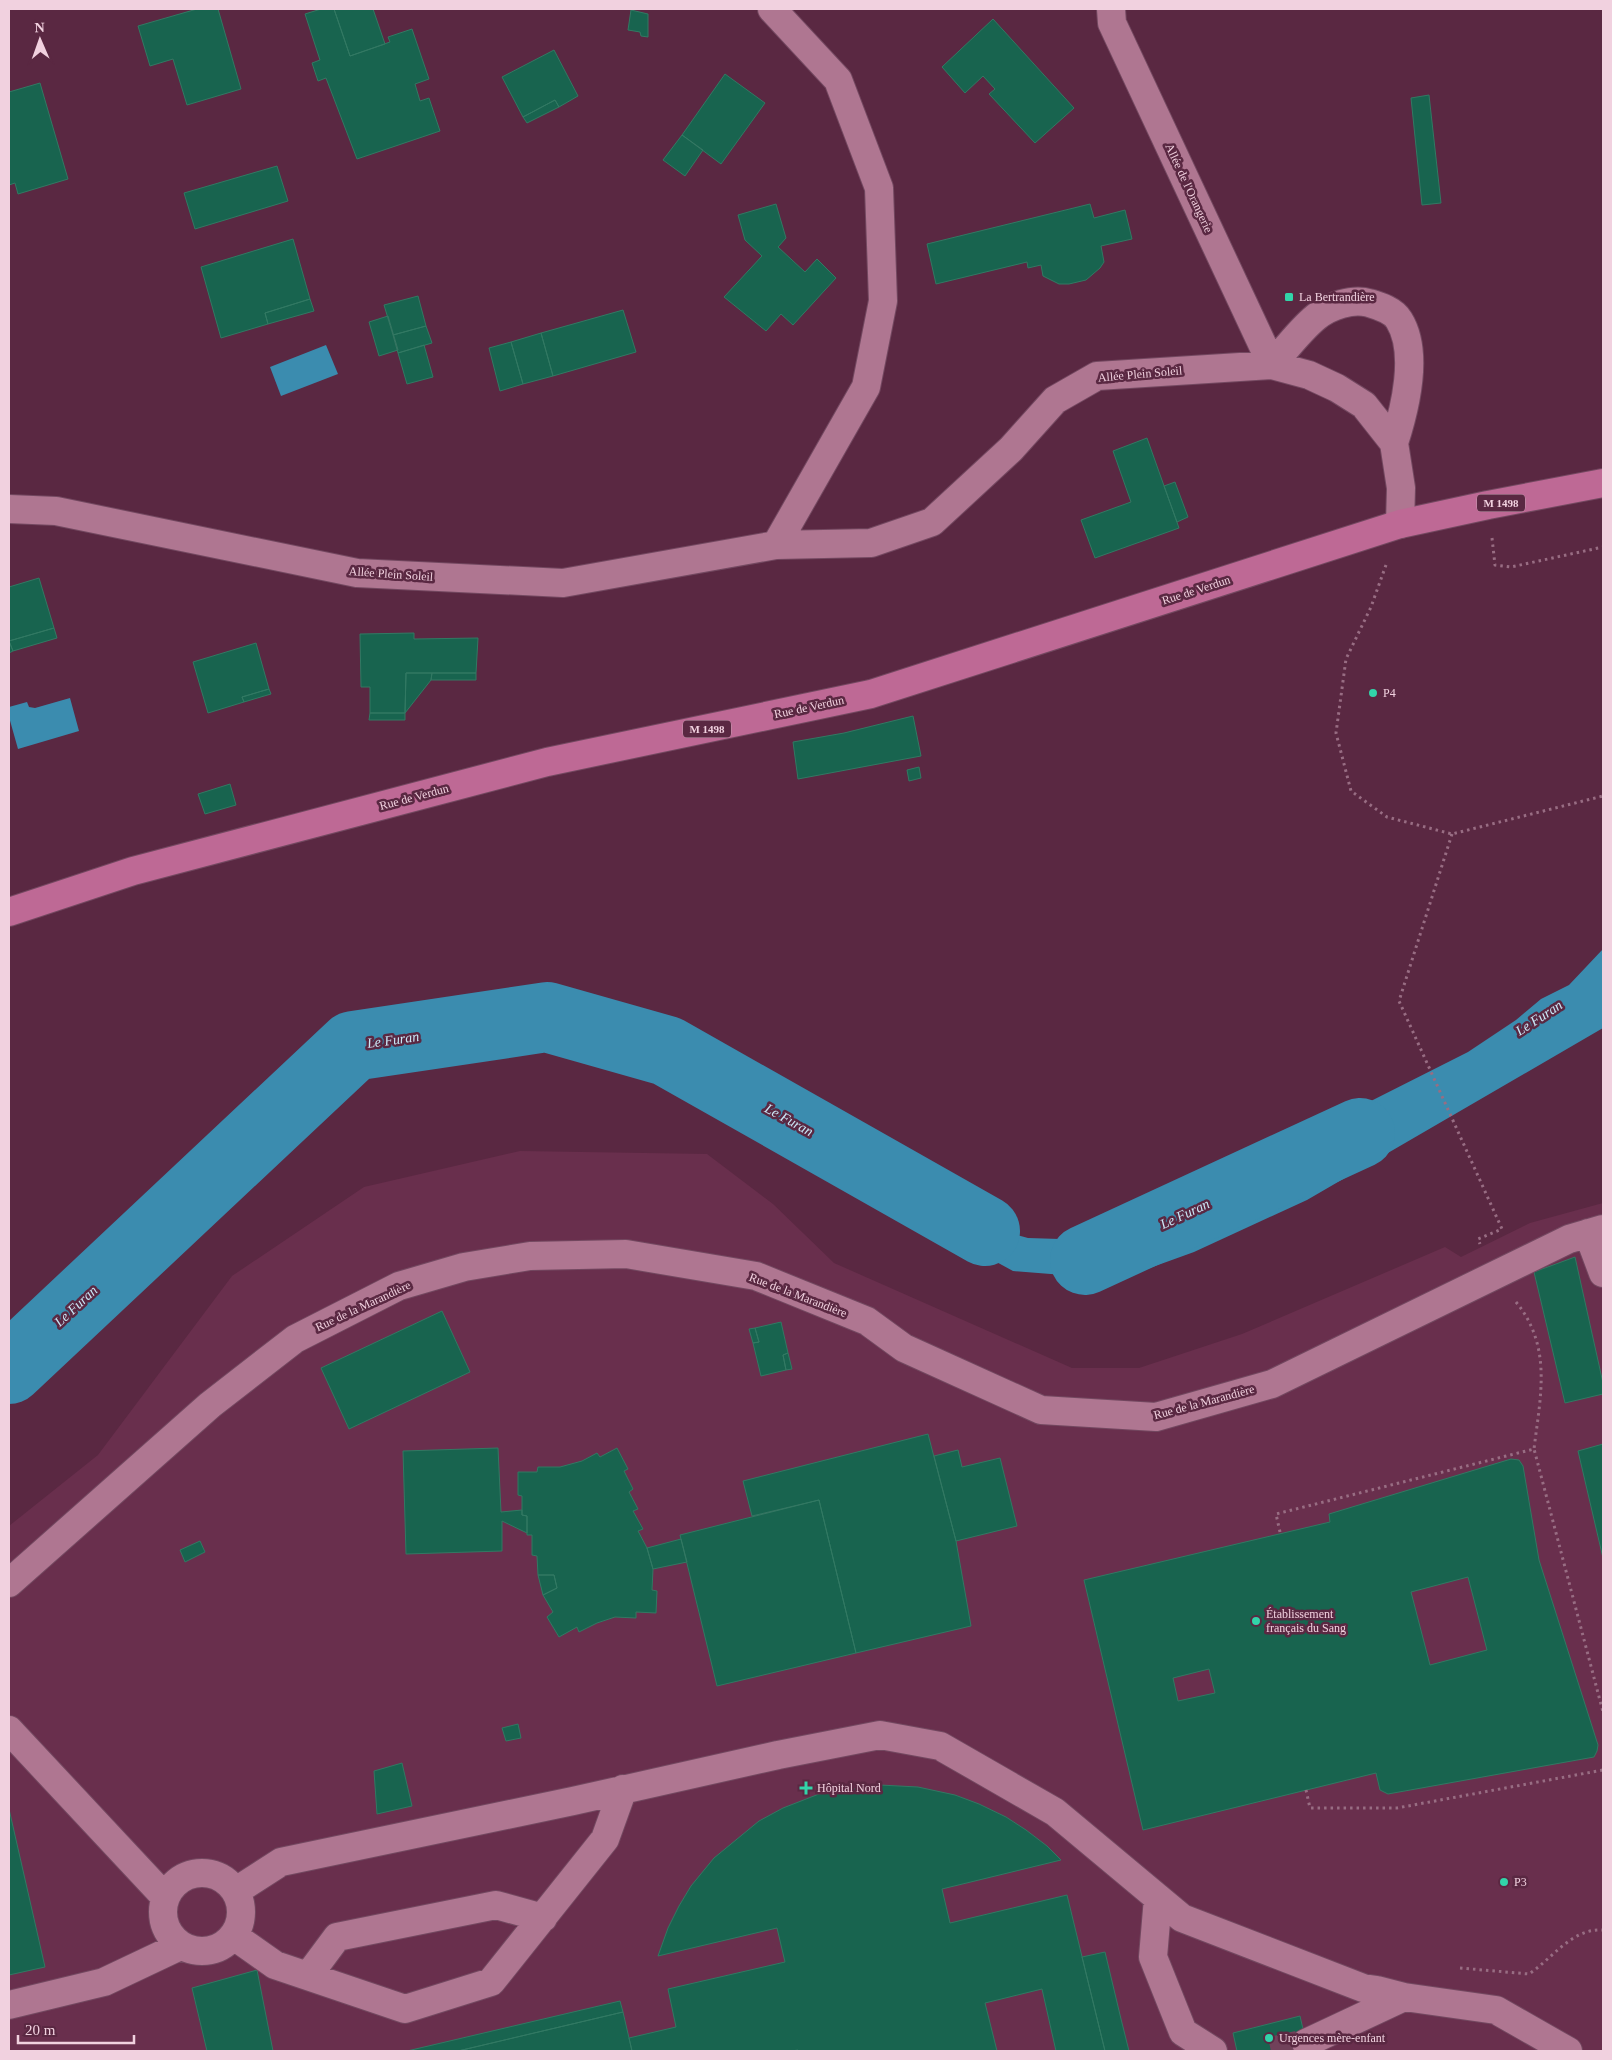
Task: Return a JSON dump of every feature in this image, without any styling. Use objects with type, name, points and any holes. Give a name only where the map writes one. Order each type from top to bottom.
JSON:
[{"type":"main road","name":"Rue de Verdun","points":[[9,912],[133,871],[547,762],[871,694],[1400,524],[1488,505],[1603,484]]},
{"type":"street","points":[[772,9],[838,80],[876,179],[879,188],[883,301],[866,387],[776,545]]},
{"type":"street","name":"Allée de l'Orangerie","points":[[1111,9],[1112,23],[1272,365]]},
{"type":"street","points":[[1272,365],[1316,316],[1339,304],[1364,301],[1384,308],[1398,318],[1407,340],[1408,362],[1405,407],[1394,443]]},
{"type":"street","name":"Allée Plein Soleil","points":[[9,509],[56,511],[357,573],[562,584],[776,545],[872,544],[932,522],[1011,449],[1055,400],[1097,376],[1272,365],[1309,375],[1337,388],[1364,405],[1394,443],[1401,488],[1400,524]]},
{"type":"street","points":[[1596,1231],[1603,1273]]},
{"type":"street","name":"Rue de la Marandière","points":[[9,1583],[210,1405],[294,1339],[399,1286],[464,1267],[530,1256],[626,1254],[756,1276],[867,1321],[904,1348],[1041,1410],[1156,1417],[1272,1384],[1569,1239],[1596,1231]]},
{"type":"street","points":[[9,1730],[166,1897]]},
{"type":"street","points":[[236,1890],[281,1862],[573,1802],[778,1755],[880,1735],[940,1746],[1055,1812],[1182,1918],[1363,1988],[1404,1997],[1496,2010],[1568,2051]]},
{"type":"street","points":[[234,1936],[275,1965],[405,2009],[491,1982],[605,1839],[623,1789]]},
{"type":"street","points":[[200,1872],[214,1874],[226,1880],[236,1890],[242,1910],[240,1924],[234,1936],[224,1946],[207,1951],[193,1951],[180,1946],[172,1939],[165,1927],[162,1910],[166,1897],[176,1882],[188,1875],[200,1872]]},
{"type":"street","points":[[1158,1898],[1154,1957],[1183,2032],[1213,2051]]},
{"type":"street","points":[[308,1976],[337,1937],[496,1905],[543,1918]]},
{"type":"street","points":[[9,2005],[104,1982],[180,1946]]},
{"type":"street","points":[[1306,2043],[1404,1997]]},
{"type":"path","points":[[1488,505],[1495,565],[1511,567],[1603,547]]},
{"type":"path","points":[[1400,524],[1371,607],[1346,659],[1336,733],[1351,790],[1386,817],[1452,834],[1603,796]]},
{"type":"path","points":[[1452,834],[1399,1001],[1495,1215]]},
{"type":"path","points":[[1497,1274],[1508,1293],[1523,1310],[1535,1337],[1541,1364],[1542,1393],[1534,1450],[1603,1712]]},
{"type":"path","points":[[1280,1532],[1276,1514],[1534,1450]]},
{"type":"path","points":[[1306,1790],[1310,1808],[1397,1808],[1603,1770]]},
{"type":"path","points":[[1529,1974],[1566,1942],[1593,1930],[1603,1930]]},
{"type":"shaded area","name":"Hôpital Nord","points":[[520,1151],[707,1154],[773,1204],[834,1263],[1072,1368],[1139,1368],[1242,1334],[1445,1247],[1461,1257],[1530,1223],[1603,1203],[1603,2051],[9,2051],[9,1526],[98,1455],[232,1276],[364,1187]]},
{"type":"water","points":[[326,345],[338,374],[281,396],[270,367]]},
{"type":"water","points":[[70,698],[79,731],[18,749],[9,717],[9,707],[27,702],[29,707],[35,708]]},
{"type":"water","points":[[1603,949],[1603,1028],[1307,1200],[1194,1252],[1147,1269],[1076,1276],[1013,1271],[969,1247],[934,1224],[889,1169],[867,1152],[710,1077],[685,1067],[567,1047],[478,1023],[427,1032],[387,1044],[285,1105],[177,1204],[95,1291],[9,1391],[9,1346],[114,1240],[178,1165],[308,1056],[350,1027],[409,1008],[483,997],[558,1003],[629,1035],[669,1038],[701,1046],[782,1078],[870,1128],[910,1157],[939,1192],[971,1222],[1028,1238],[1092,1240],[1146,1229],[1254,1188],[1363,1105],[1468,1052],[1516,1020],[1541,999],[1569,985]]},
{"type":"building","points":[[197,9],[218,9],[241,89],[187,105],[173,59],[150,66],[138,26]]},
{"type":"building","points":[[321,9],[334,9],[350,56],[390,42],[388,37],[412,29],[429,79],[415,84],[420,101],[429,98],[440,131],[357,159],[326,78],[318,81],[312,63],[320,60],[305,14]]},
{"type":"building","points":[[334,9],[373,9],[385,44],[350,56]]},
{"type":"building","points":[[631,10],[648,14],[648,37],[641,36],[640,32],[628,30]]},
{"type":"building","points":[[993,19],[1074,108],[1035,143],[989,94],[995,89],[983,76],[965,93],[942,67]]},
{"type":"building","points":[[554,50],[578,96],[559,107],[555,100],[523,117],[502,77]]},
{"type":"building","points":[[725,74],[765,103],[721,164],[682,135]]},
{"type":"building","points":[[40,83],[68,179],[18,194],[15,183],[9,185],[9,92]]},
{"type":"building","points":[[1429,95],[1441,203],[1422,205],[1411,98]]},
{"type":"building","points":[[555,100],[559,107],[527,123],[523,117]]},
{"type":"building","points":[[682,135],[703,150],[685,176],[663,160]]},
{"type":"building","points":[[277,166],[288,201],[195,229],[184,193]]},
{"type":"building","points":[[776,204],[786,238],[778,247],[805,272],[817,259],[836,278],[793,325],[781,314],[766,331],[724,297],[762,256],[745,240],[738,215]]},
{"type":"building","points":[[1090,204],[1094,218],[1125,210],[1132,239],[1101,246],[1104,262],[1086,280],[1059,284],[1043,276],[1041,265],[1028,268],[1027,262],[936,284],[927,244]]},
{"type":"building","points":[[293,239],[310,299],[265,313],[268,324],[221,338],[201,267]]},
{"type":"building","points":[[418,296],[426,326],[393,335],[384,305]]},
{"type":"building","points":[[310,299],[314,311],[268,324],[265,313]]},
{"type":"building","points":[[623,310],[636,352],[553,376],[541,333]]},
{"type":"building","points":[[388,316],[398,350],[379,356],[369,322]]},
{"type":"building","points":[[426,326],[432,343],[398,353],[393,335]]},
{"type":"building","points":[[541,333],[553,376],[523,384],[511,342]]},
{"type":"building","points":[[511,342],[523,384],[500,391],[489,348]]},
{"type":"building","points":[[424,345],[433,377],[407,384],[398,353]]},
{"type":"building","points":[[1147,438],[1179,528],[1095,558],[1081,520],[1131,502],[1113,451]]},
{"type":"building","points":[[1175,482],[1188,517],[1177,522],[1164,486]]},
{"type":"building","points":[[39,578],[54,628],[9,641],[9,587]]},
{"type":"building","points":[[54,628],[57,638],[13,651],[9,641]]},
{"type":"building","points":[[414,633],[414,639],[478,638],[476,673],[406,673],[405,713],[370,713],[370,687],[361,687],[360,634]]},
{"type":"building","points":[[9,641],[13,651],[9,653]]},
{"type":"building","points":[[256,643],[269,689],[242,697],[244,702],[208,713],[193,662]]},
{"type":"building","points":[[406,673],[432,673],[431,680],[405,713]]},
{"type":"building","points":[[432,673],[476,673],[476,680],[431,680]]},
{"type":"building","points":[[269,689],[271,694],[244,702],[242,697]]},
{"type":"building","points":[[370,713],[405,713],[405,720],[369,720]]},
{"type":"building","points":[[913,716],[921,756],[798,779],[793,742],[844,733]]},
{"type":"building","points":[[919,767],[921,778],[909,781],[907,770]]},
{"type":"building","points":[[230,784],[236,805],[205,814],[198,794]]},
{"type":"building","points":[[1575,1257],[1603,1383],[1603,1394],[1565,1403],[1534,1272]]},
{"type":"building","points":[[442,1311],[470,1372],[349,1429],[321,1368]]},
{"type":"building","points":[[781,1322],[788,1353],[783,1355],[786,1370],[761,1376],[753,1343],[759,1342],[755,1328]]},
{"type":"building","points":[[755,1328],[759,1342],[753,1343],[749,1329]]},
{"type":"building","points":[[788,1353],[792,1369],[786,1370],[783,1355]]},
{"type":"building","points":[[928,1434],[956,1541],[971,1626],[856,1653],[819,1500],[752,1516],[743,1481]]},
{"type":"building","points":[[1603,1444],[1603,1558],[1578,1451]]},
{"type":"building","points":[[498,1448],[501,1512],[522,1510],[522,1515],[527,1516],[527,1533],[502,1521],[502,1551],[406,1554],[403,1451]]},
{"type":"building","points":[[617,1448],[628,1469],[624,1471],[633,1489],[629,1492],[638,1509],[633,1511],[643,1529],[638,1531],[647,1548],[653,1569],[652,1590],[657,1591],[656,1613],[636,1612],[636,1618],[615,1617],[579,1632],[577,1627],[559,1637],[547,1617],[553,1612],[543,1595],[557,1588],[554,1575],[538,1575],[537,1556],[532,1555],[532,1535],[527,1535],[527,1516],[522,1515],[522,1496],[518,1495],[518,1472],[537,1472],[538,1467],[560,1467],[582,1461],[597,1453],[600,1457]]},
{"type":"building","points":[[958,1450],[962,1467],[1000,1458],[1017,1526],[956,1541],[934,1456]]},
{"type":"building","name":"Établissement français du Sang","points":[[1511,1459],[1519,1460],[1523,1466],[1539,1560],[1598,1745],[1594,1757],[1388,1794],[1380,1790],[1376,1773],[1143,1830],[1084,1580],[1330,1522],[1329,1514]],"holes":[[[1468,1577],[1487,1650],[1430,1665],[1411,1592]],[[1209,1669],[1215,1693],[1178,1701],[1173,1678]]]},
{"type":"building","points":[[819,1500],[856,1653],[717,1686],[680,1535]]},
{"type":"building","points":[[681,1539],[687,1562],[653,1569],[647,1548]]},
{"type":"building","points":[[200,1541],[205,1552],[185,1562],[180,1550]]},
{"type":"building","points":[[538,1575],[554,1575],[557,1588],[543,1595]]},
{"type":"building","points":[[518,1724],[521,1738],[506,1741],[502,1728]]},
{"type":"building","points":[[402,1763],[412,1806],[377,1814],[374,1771]]},
{"type":"building","points":[[880,1785],[918,1787],[955,1795],[979,1804],[1006,1817],[1026,1830],[1047,1846],[1061,1860],[942,1889],[950,1923],[1067,1895],[1105,2051],[1056,2051],[1042,1989],[985,2003],[997,2051],[632,2051],[629,2038],[676,2027],[668,1989],[785,1962],[777,1928],[658,1956],[668,1928],[679,1906],[691,1886],[714,1858],[759,1821],[783,1808],[819,1794]]},
{"type":"building","points":[[9,1809],[45,1967],[9,1975]]},
{"type":"building","points":[[1105,1952],[1129,2051],[1105,2051],[1082,1957]]},
{"type":"building","points":[[257,1970],[273,2051],[207,2051],[192,1988]]},
{"type":"building","points":[[620,2001],[623,2012],[458,2051],[407,2051]]},
{"type":"building","points":[[623,2012],[632,2051],[458,2051]]},
{"type":"building","name":"Urgences mère-enfant","points":[[1300,2016],[1308,2051],[1237,2051],[1233,2033]]},
{"type":"waterway","name":"Le Furan","points":[[9,1369],[353,1046],[547,1017],[667,1051],[985,1231]]},
{"type":"waterway","name":"Le Furan","points":[[1085,1260],[1360,1133]]},
{"type":"tunnel","points":[[1271,2051],[1306,2043]]},
{"type":"place","name":"La Bertrandière","points":[[1289,297]]},
{"type":"place","name":"P4","points":[[1373,693]]},
{"type":"place","name":"Établissement français du Sang","points":[[1256,1621]]},
{"type":"place","name":"Hôpital Nord","points":[[806,1788]]},
{"type":"place","name":"P3","points":[[1504,1882]]},
{"type":"place","name":"Urgences mère-enfant","points":[[1269,2038]]}]
